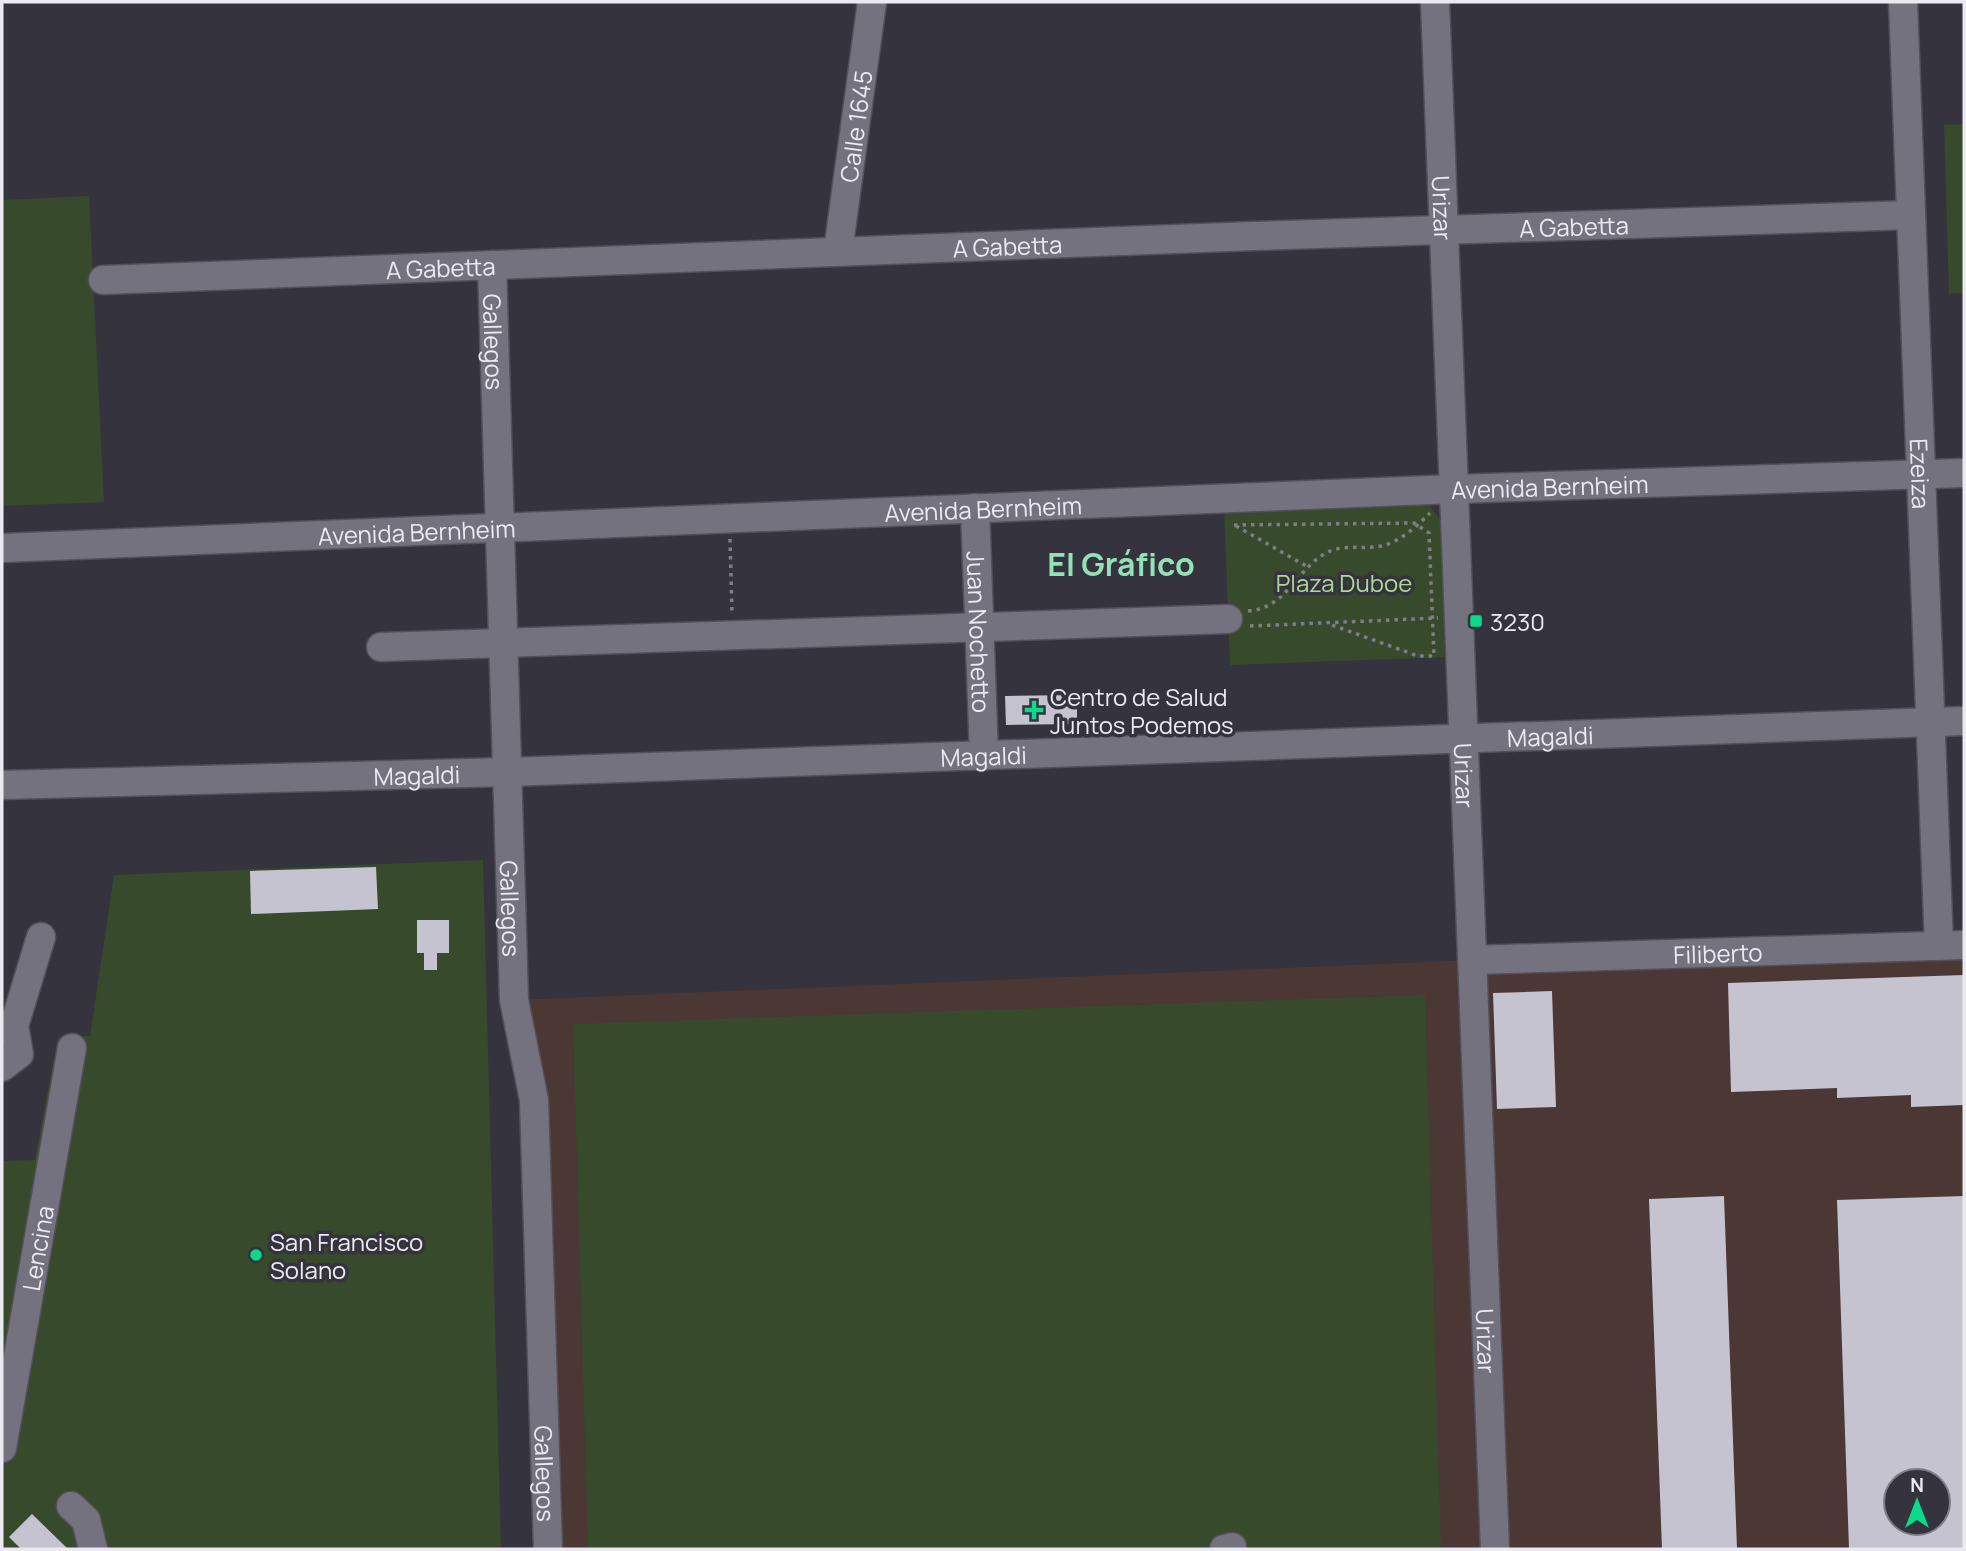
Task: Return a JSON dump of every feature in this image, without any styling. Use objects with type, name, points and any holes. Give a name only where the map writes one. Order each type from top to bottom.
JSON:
[{"type":"street","name":"Calle 1645","points":[[838,251],[872,2]]},
{"type":"street","name":"Urizar","points":[[1435,2],[1454,489],[1446,617],[1464,737],[1496,1549]]},
{"type":"street","name":"Ezeiza","points":[[1903,2],[1931,722],[1952,946]]},
{"type":"street","name":"A Gabetta","points":[[103,280],[838,251],[1911,215]]},
{"type":"street","name":"Gallegos","points":[[492,265],[514,1000],[534,1100],[548,1549]]},
{"type":"street","name":"Avenida Bernheim","points":[[2,548],[1454,489],[1964,473]]},
{"type":"street","name":"Juan Nochetto","points":[[975,508],[984,756]]},
{"type":"street","points":[[380,647],[1228,619]]},
{"type":"street","name":"Magaldi","points":[[2,785],[507,772],[1964,721]]},
{"type":"street","points":[[2,1067],[19,1054],[14,1026],[41,937]]},
{"type":"street","name":"Filiberto","points":[[1472,960],[1952,946]]},
{"type":"street","name":"Lencina","points":[[2,1448],[72,1048]]},
{"type":"street","points":[[71,1506],[86,1520],[93,1549]]},
{"type":"path","points":[[1446,617],[1237,626],[1228,619],[1239,612],[1256,610],[1279,600],[1308,567],[1324,554],[1343,546],[1382,545],[1417,525],[1454,489]]},
{"type":"path","points":[[730,519],[732,635]]},
{"type":"path","points":[[1308,567],[1234,525],[1417,525],[1429,533],[1446,617],[1434,656],[1418,656],[1325,622]]},
{"type":"shaded area","points":[[1964,945],[1964,1549],[548,1549],[514,1000],[1473,960]]},
{"type":"green space","points":[[1964,124],[1964,293],[1949,294],[1944,125]]},
{"type":"green space","points":[[89,196],[104,502],[2,506],[2,200]]},
{"type":"green space","name":"Plaza Duboe","points":[[1428,503],[1442,523],[1445,657],[1230,665],[1224,507]]},
{"type":"green space","name":"San Francisco Solano","points":[[483,860],[501,1549],[2,1549],[2,1161],[35,1160],[58,1037],[90,1036],[114,875]]},
{"type":"green space","points":[[1425,995],[1441,1549],[588,1549],[573,1024]]},
{"type":"building","points":[[1077,695],[1077,724],[1006,725],[1005,696]]},
{"type":"building","points":[[376,867],[378,909],[251,914],[250,871]]},
{"type":"building","points":[[417,920],[449,920],[449,953],[437,953],[437,970],[424,970],[424,953],[417,953]]},
{"type":"building","points":[[1964,975],[1964,1105],[1911,1107],[1911,1095],[1837,1098],[1837,1088],[1731,1092],[1728,983]]},
{"type":"building","points":[[1552,991],[1556,1107],[1497,1109],[1493,993]]},
{"type":"building","points":[[1724,1196],[1737,1549],[1662,1549],[1649,1199]]},
{"type":"building","points":[[1964,1196],[1964,1549],[1849,1549],[1837,1200]]},
{"type":"building","points":[[32,1514],[68,1549],[21,1549],[9,1537]]},
{"type":"place","name":"3230","points":[[1476,621]]},
{"type":"place","name":"Centro de Salud Juntos Podemos","points":[[1034,710]]},
{"type":"place","name":"San Francisco Solano","points":[[256,1255]]},
{"type":"district","name":"El Gráfico","points":[[1121,564]]}]
